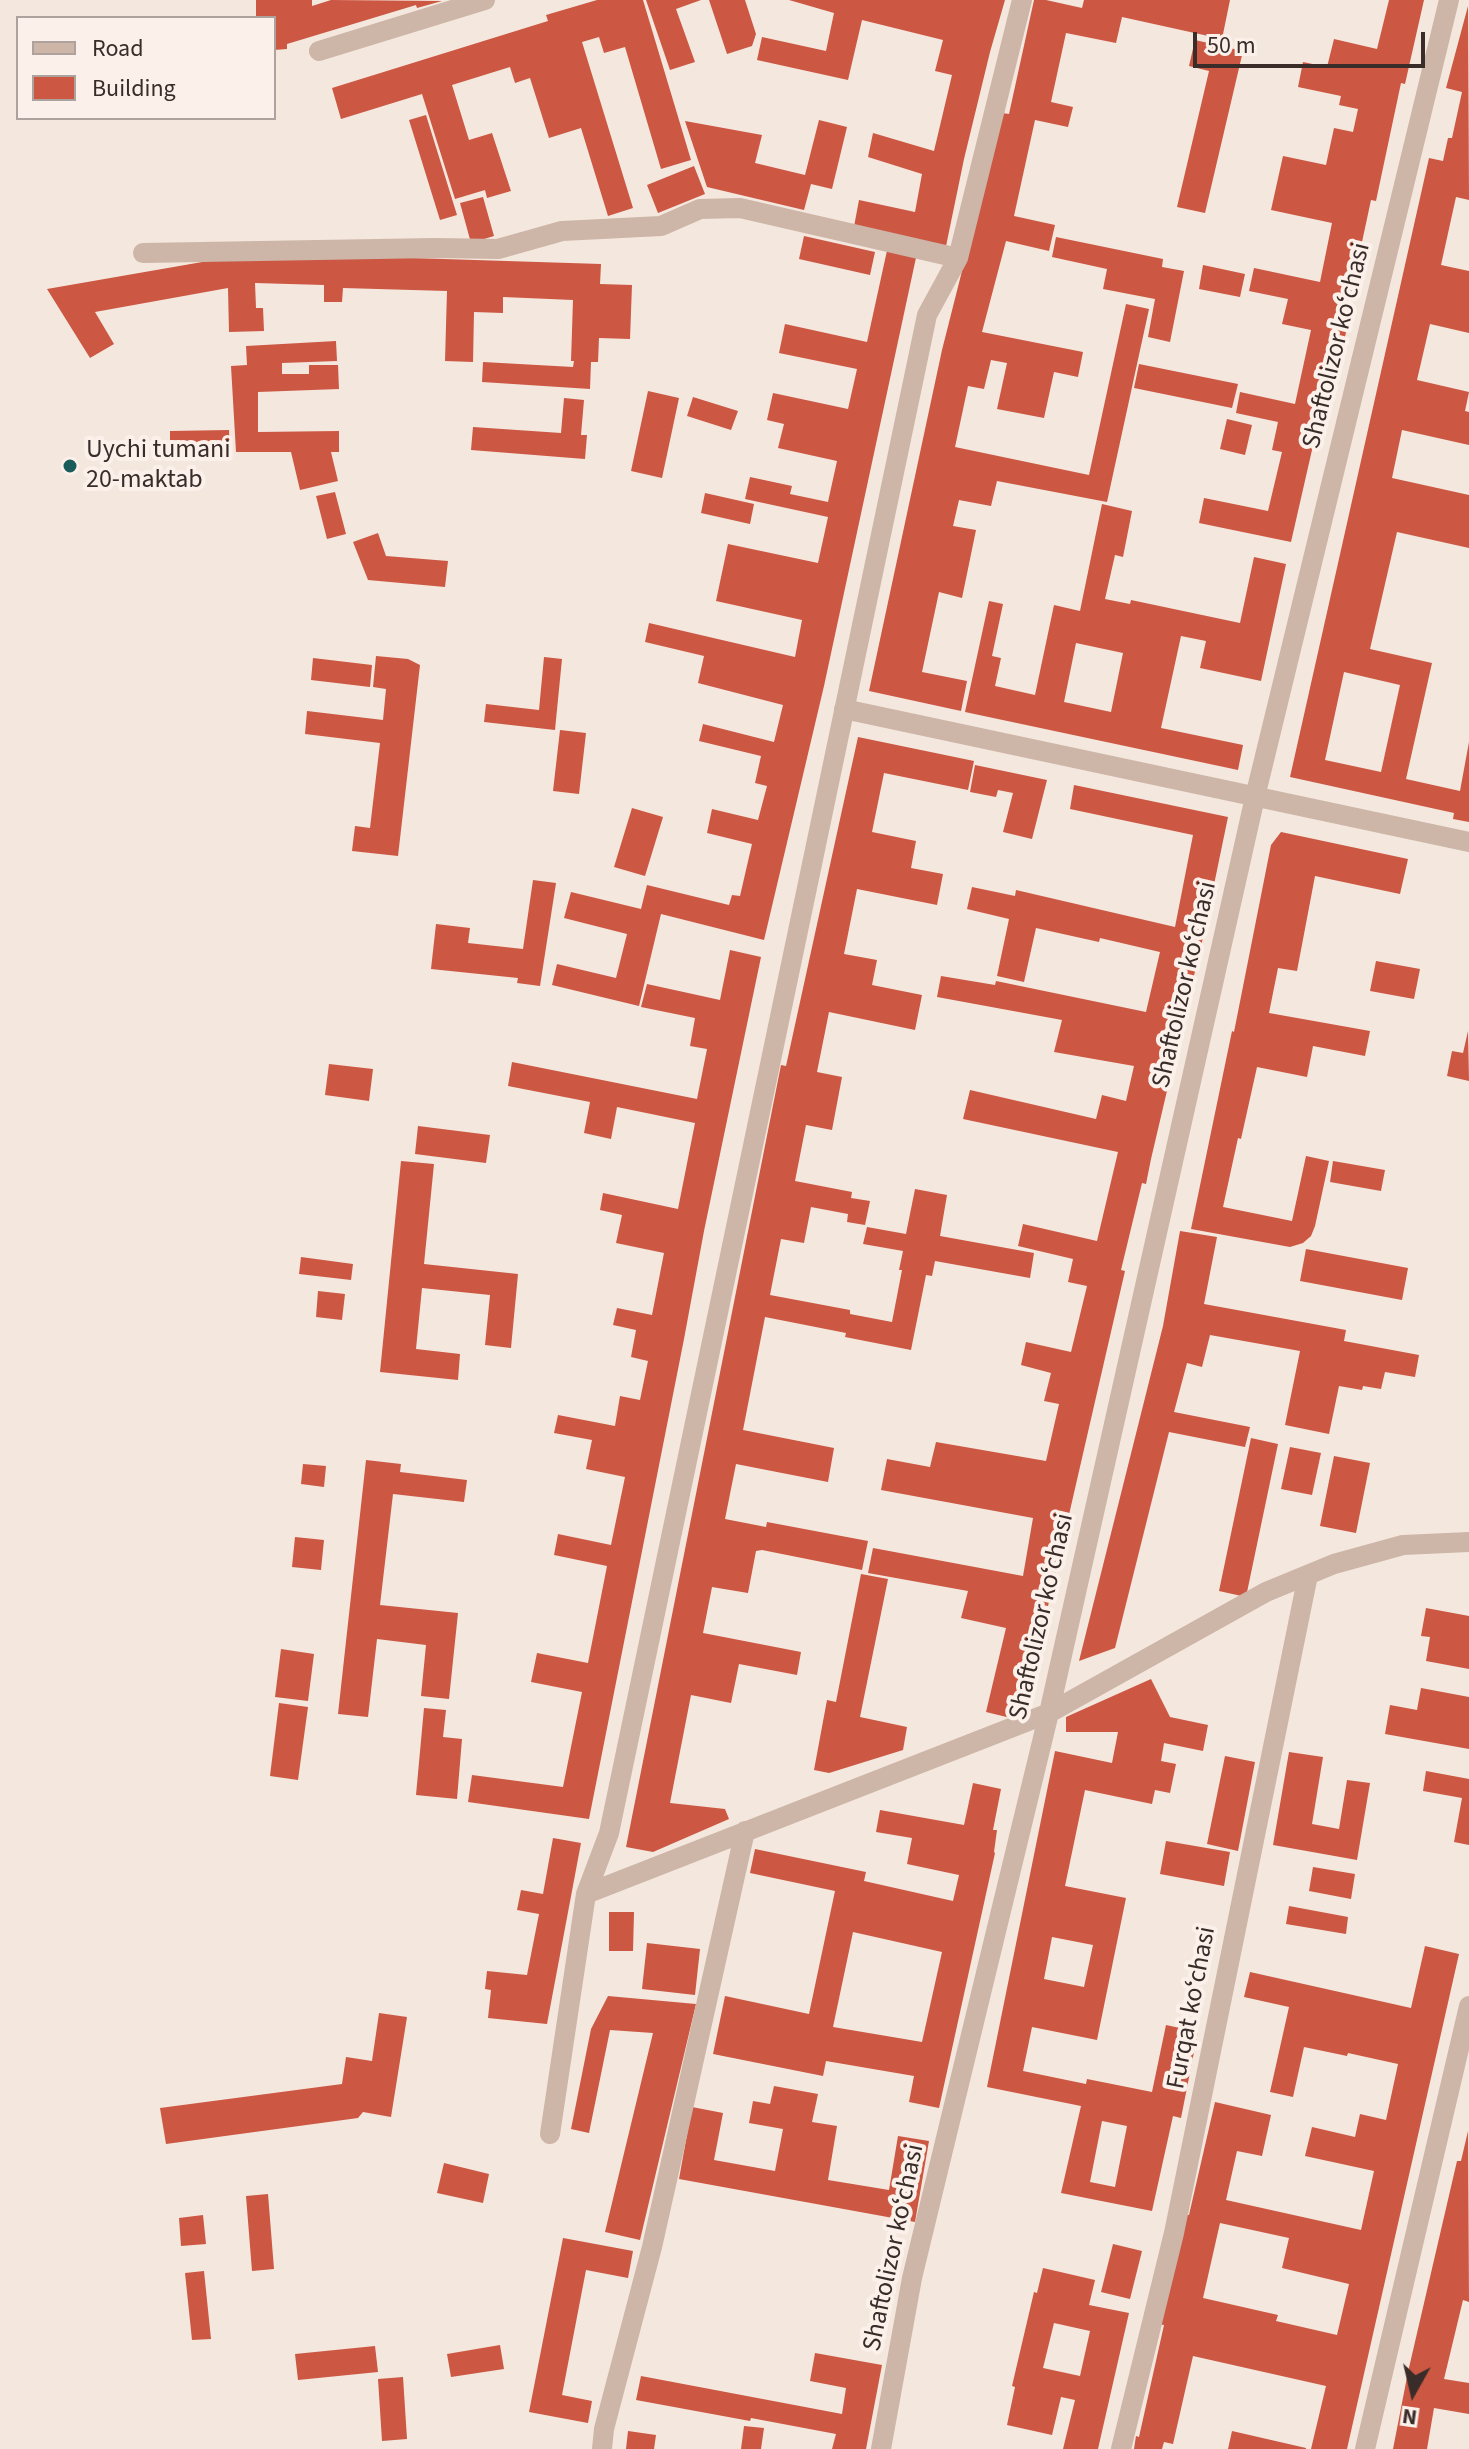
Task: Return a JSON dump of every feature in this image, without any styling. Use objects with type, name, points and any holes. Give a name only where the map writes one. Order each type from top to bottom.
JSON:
[{"type":"street","points":[[319,51],[485,0]]},
{"type":"street","points":[[550,2134],[586,1894],[609,1833],[927,315],[958,258],[1022,0]]},
{"type":"street","name":"Shaftolizor koʻchasi","points":[[881,2449],[912,2278],[1049,1713],[1255,797],[1449,0]]},
{"type":"street","points":[[143,253],[498,249],[562,231],[661,226],[700,209],[740,208],[958,258]]},
{"type":"street","points":[[844,709],[1469,842]]},
{"type":"street","points":[[586,1894],[1049,1713],[1266,1592],[1334,1564],[1403,1545],[1469,1542]]},
{"type":"street","name":"Furqat koʻchasi","points":[[1121,2449],[1174,2233],[1308,1575]]},
{"type":"street","points":[[602,2449],[604,2429],[652,2247],[745,1831]]},
{"type":"street","points":[[1365,2449],[1469,2006]]},
{"type":"building","points":[[256,0],[312,0],[312,6],[331,0],[442,1],[417,8],[416,5],[287,44],[287,49],[276,50],[276,16],[256,16]]},
{"type":"building","points":[[597,0],[643,0],[691,160],[661,169],[625,47],[604,53],[599,37],[582,42],[633,208],[608,216],[581,128],[549,138],[530,78],[515,83],[510,67],[452,85],[469,140],[492,133],[511,191],[487,198],[485,190],[455,199],[422,94],[341,119],[332,88],[548,21],[546,15]]},
{"type":"building","points":[[646,0],[701,0],[676,9],[695,62],[670,70]]},
{"type":"building","points":[[709,0],[745,0],[756,34],[752,46],[727,54]]},
{"type":"building","points":[[789,0],[1005,0],[964,159],[945,251],[853,232],[859,200],[915,212],[922,174],[868,157],[873,133],[934,151],[952,75],[935,71],[943,40],[862,20],[848,80],[757,60],[762,37],[826,51],[834,13]]},
{"type":"building","points":[[1034,0],[1082,8],[1084,0],[1230,0],[1222,39],[1122,17],[1116,43],[1066,33],[1051,102],[1073,107],[1068,127],[1035,120],[1014,216],[1055,225],[1049,251],[1006,241],[982,332],[1083,352],[1078,377],[1054,372],[1044,418],[997,409],[1007,363],[991,360],[984,389],[968,386],[955,447],[1089,475],[1126,304],[1149,309],[1107,502],[997,481],[991,506],[959,500],[953,526],[976,530],[962,598],[939,592],[922,672],[967,681],[961,711],[869,691],[942,350],[1002,113],[1009,114]]},
{"type":"building","points":[[1389,0],[1424,0],[1405,84],[1401,83],[1376,201],[1371,200],[1347,312],[1350,313],[1345,337],[1338,336],[1291,542],[1199,523],[1204,498],[1268,511],[1282,452],[1272,450],[1278,422],[1236,413],[1240,392],[1295,404],[1311,330],[1282,324],[1288,299],[1249,291],[1254,268],[1320,282],[1332,223],[1271,210],[1283,156],[1326,165],[1334,128],[1353,132],[1358,109],[1339,105],[1341,96],[1298,87],[1303,62],[1327,67],[1334,39],[1377,49]]},
{"type":"building","points":[[1468,6],[1469,200],[1456,197],[1441,265],[1469,271],[1469,333],[1430,324],[1417,380],[1469,392],[1465,411],[1469,412],[1469,445],[1402,430],[1392,478],[1469,495],[1469,548],[1397,532],[1370,649],[1432,663],[1406,779],[1460,791],[1469,742],[1469,822],[1453,819],[1454,813],[1290,777],[1429,158],[1443,161],[1448,138],[1452,138],[1462,92],[1446,88]],"holes":[[[1344,672],[1400,685],[1381,772],[1325,760]]]},
{"type":"building","points":[[1195,40],[1243,51],[1205,213],[1177,207],[1209,71],[1189,66]]},
{"type":"building","points":[[426,115],[457,215],[440,220],[409,120]]},
{"type":"building","points":[[819,120],[847,127],[832,189],[811,184],[804,210],[707,187],[685,121],[762,135],[755,163],[805,175]]},
{"type":"building","points":[[694,166],[705,194],[658,213],[647,185]]},
{"type":"building","points":[[483,197],[494,236],[471,243],[460,203]]},
{"type":"building","points":[[804,236],[875,252],[870,275],[799,259]]},
{"type":"building","points":[[1056,237],[1163,259],[1162,267],[1184,271],[1170,342],[1148,337],[1155,299],[1103,289],[1107,269],[1052,257]]},
{"type":"building","points":[[888,246],[917,253],[824,686],[764,940],[661,914],[639,1006],[552,985],[557,964],[616,978],[627,934],[564,918],[571,892],[641,909],[647,885],[729,905],[732,895],[740,896],[752,844],[707,833],[712,809],[758,820],[767,786],[755,783],[761,756],[699,741],[703,724],[774,742],[783,705],[698,683],[704,656],[645,642],[649,623],[795,657],[802,620],[716,601],[728,544],[818,563],[828,517],[745,499],[750,477],[792,486],[790,494],[828,502],[837,461],[778,448],[784,424],[767,420],[773,393],[848,409],[857,369],[779,353],[785,324],[867,342]]},
{"type":"building","points":[[254,253],[601,264],[600,284],[632,285],[630,339],[599,338],[598,362],[591,362],[590,389],[482,382],[483,362],[573,367],[573,300],[503,297],[503,313],[474,312],[473,362],[445,361],[447,291],[343,288],[342,302],[324,302],[324,285],[255,283],[256,308],[263,308],[264,331],[229,332],[228,288],[95,312],[114,344],[90,358],[47,289]]},
{"type":"building","points":[[1203,265],[1245,274],[1240,297],[1199,289]]},
{"type":"building","points":[[336,341],[337,361],[282,363],[282,374],[309,374],[309,365],[338,365],[339,389],[258,392],[258,432],[339,431],[339,452],[331,452],[338,481],[300,490],[291,452],[236,452],[231,366],[247,365],[246,346]]},
{"type":"building","points":[[1139,364],[1238,384],[1232,408],[1134,388]]},
{"type":"building","points":[[648,391],[679,398],[662,478],[631,471]]},
{"type":"building","points":[[693,397],[738,411],[731,430],[687,416]]},
{"type":"building","points":[[564,398],[584,400],[581,435],[587,435],[585,459],[471,450],[473,427],[561,433]]},
{"type":"building","points":[[1227,419],[1252,425],[1245,455],[1220,449]]},
{"type":"building","points":[[229,430],[230,458],[170,459],[170,431]]},
{"type":"building","points":[[335,492],[346,534],[327,539],[316,496]]},
{"type":"building","points":[[705,493],[754,504],[750,524],[701,513]]},
{"type":"building","points":[[1102,504],[1132,511],[1123,557],[1115,555],[1105,599],[1130,604],[1131,600],[1240,623],[1254,557],[1286,564],[1261,681],[1200,668],[1206,641],[1181,636],[1161,728],[1243,745],[1238,770],[965,712],[989,601],[1003,604],[992,656],[1001,658],[995,686],[1035,695],[1054,605],[1080,611]],"holes":[[[1076,643],[1123,653],[1111,712],[1064,702]]]},
{"type":"building","points":[[378,533],[386,556],[448,561],[445,587],[368,580],[353,542]]},
{"type":"building","points":[[376,656],[408,659],[420,665],[398,856],[352,851],[355,826],[370,828],[380,743],[305,734],[307,711],[383,720],[386,689],[373,687]]},
{"type":"building","points":[[544,657],[562,659],[555,730],[484,722],[486,704],[539,710]]},
{"type":"building","points":[[313,658],[372,665],[370,687],[311,680]]},
{"type":"building","points":[[560,730],[586,733],[579,794],[553,791]]},
{"type":"building","points":[[858,737],[974,761],[968,790],[884,773],[872,832],[916,841],[911,868],[943,874],[937,905],[857,889],[844,954],[877,960],[872,985],[922,995],[915,1030],[829,1012],[817,1072],[842,1077],[832,1130],[806,1125],[795,1181],[852,1192],[851,1198],[870,1201],[865,1225],[847,1222],[848,1214],[811,1207],[804,1243],[781,1239],[770,1295],[850,1310],[850,1314],[892,1322],[903,1251],[863,1244],[867,1227],[906,1234],[915,1189],[947,1195],[940,1236],[1034,1253],[1030,1278],[935,1261],[932,1276],[926,1275],[911,1350],[765,1317],[743,1430],[834,1448],[828,1482],[736,1464],[725,1519],[766,1527],[767,1522],[868,1541],[862,1570],[762,1550],[756,1551],[748,1593],[712,1587],[703,1633],[801,1652],[797,1675],[739,1664],[731,1703],[691,1695],[670,1803],[725,1809],[729,1819],[653,1852],[626,1847],[781,1065],[786,1066]]},
{"type":"building","points":[[975,765],[1047,780],[1032,839],[1003,832],[1013,793],[998,790],[996,797],[970,792]]},
{"type":"building","points":[[1074,785],[1228,817],[1146,1184],[1142,1183],[1121,1270],[1125,1271],[1048,1606],[1043,1605],[1015,1719],[986,1712],[1006,1628],[961,1618],[968,1591],[868,1573],[873,1548],[1023,1576],[1033,1518],[881,1490],[887,1459],[930,1467],[936,1442],[1046,1461],[1059,1404],[1044,1401],[1051,1373],[1021,1365],[1026,1342],[1071,1352],[1087,1286],[1068,1282],[1073,1259],[1018,1246],[1023,1224],[1097,1241],[1118,1152],[963,1119],[970,1090],[1096,1119],[1102,1095],[1126,1101],[1134,1066],[1054,1052],[1062,1020],[937,997],[941,976],[995,985],[996,981],[1146,1012],[1160,952],[1036,928],[1024,982],[997,976],[1009,919],[967,909],[972,887],[1015,896],[1016,890],[1175,927],[1193,835],[1070,809]]},
{"type":"building","points":[[632,808],[663,817],[645,876],[614,867]]},
{"type":"building","points":[[1281,832],[1408,859],[1400,894],[1315,876],[1297,971],[1278,968],[1269,1013],[1370,1031],[1365,1056],[1313,1046],[1307,1077],[1257,1067],[1223,1207],[1292,1221],[1306,1156],[1329,1161],[1311,1236],[1303,1243],[1290,1247],[1191,1229],[1271,845]]},
{"type":"building","points":[[533,880],[556,883],[540,986],[517,983],[518,978],[431,969],[436,924],[470,928],[468,943],[523,949]]},
{"type":"building","points":[[730,950],[761,957],[589,1819],[468,1802],[472,1775],[563,1787],[582,1692],[531,1682],[537,1653],[588,1663],[607,1566],[554,1555],[558,1534],[611,1545],[625,1477],[586,1469],[592,1440],[554,1433],[558,1415],[615,1426],[620,1396],[640,1400],[648,1361],[631,1357],[636,1330],[613,1325],[617,1308],[652,1315],[664,1253],[616,1243],[622,1215],[600,1210],[603,1193],[678,1209],[695,1123],[617,1107],[611,1139],[584,1133],[590,1102],[508,1086],[512,1062],[697,1099],[707,1049],[690,1046],[695,1018],[641,1007],[647,984],[720,1000]]},
{"type":"building","points":[[1376,961],[1420,969],[1414,999],[1370,991]]},
{"type":"building","points":[[1468,1031],[1469,1081],[1447,1076],[1452,1051],[1463,1053]]},
{"type":"building","points":[[329,1064],[373,1069],[369,1101],[325,1095]]},
{"type":"building","points":[[418,1126],[490,1135],[486,1163],[415,1154]]},
{"type":"building","points":[[401,1161],[434,1164],[424,1264],[518,1274],[511,1348],[485,1345],[490,1295],[422,1288],[416,1349],[460,1354],[458,1380],[380,1372]]},
{"type":"building","points":[[1333,1161],[1385,1170],[1381,1191],[1330,1182]]},
{"type":"building","points":[[1180,1231],[1217,1237],[1204,1304],[1346,1330],[1344,1341],[1419,1355],[1415,1377],[1385,1372],[1381,1389],[1339,1386],[1329,1434],[1285,1425],[1300,1351],[1210,1335],[1202,1367],[1187,1363],[1174,1412],[1250,1427],[1245,1447],[1169,1432],[1115,1648],[1079,1661],[1163,1326]]},
{"type":"building","points":[[1306,1249],[1408,1268],[1402,1300],[1300,1281]]},
{"type":"building","points":[[301,1257],[353,1264],[351,1280],[299,1274]]},
{"type":"building","points":[[318,1291],[345,1294],[342,1320],[316,1317]]},
{"type":"building","points":[[1251,1438],[1278,1444],[1246,1597],[1219,1591]]},
{"type":"building","points":[[1290,1447],[1321,1453],[1312,1495],[1281,1489]]},
{"type":"building","points":[[1334,1456],[1370,1463],[1356,1533],[1320,1526]]},
{"type":"building","points":[[366,1460],[401,1464],[400,1472],[467,1480],[464,1502],[393,1494],[380,1605],[458,1613],[449,1699],[421,1696],[426,1645],[377,1639],[368,1717],[338,1714]]},
{"type":"building","points":[[303,1464],[326,1466],[324,1487],[301,1484]]},
{"type":"building","points":[[295,1537],[324,1540],[321,1570],[292,1567]]},
{"type":"building","points":[[861,1574],[888,1579],[860,1717],[907,1727],[903,1750],[829,1773],[814,1770],[827,1700],[836,1702]]},
{"type":"building","points":[[1426,1608],[1469,1616],[1469,1669],[1426,1661],[1430,1637],[1421,1636]]},
{"type":"building","points":[[281,1649],[314,1654],[308,1701],[275,1697]]},
{"type":"building","points":[[1151,1679],[1170,1717],[1208,1725],[1203,1751],[1164,1743],[1161,1761],[1176,1764],[1170,1793],[1155,1790],[1152,1804],[1085,1790],[1065,1886],[1126,1898],[1097,2040],[1032,2027],[1023,2071],[1086,2084],[1087,2079],[1152,2092],[1166,2025],[1198,2032],[1181,2118],[1173,2116],[1152,2211],[1061,2193],[1081,2106],[987,2087],[1055,1751],[1112,1763],[1118,1732],[1066,1732],[1066,1717]],"holes":[[[1052,1937],[1093,1945],[1084,1987],[1044,1979]],[[1102,2121],[1127,2126],[1115,2187],[1090,2182]]]},
{"type":"building","points":[[1421,1688],[1469,1697],[1469,1749],[1385,1734],[1390,1705],[1417,1710]]},
{"type":"building","points":[[279,1703],[308,1707],[298,1780],[270,1776]]},
{"type":"building","points":[[424,1708],[446,1710],[443,1737],[462,1739],[457,1799],[416,1795]]},
{"type":"building","points":[[1289,1752],[1323,1757],[1312,1824],[1339,1829],[1347,1780],[1370,1783],[1357,1860],[1273,1845]]},
{"type":"building","points":[[1225,1756],[1255,1762],[1238,1851],[1207,1844]]},
{"type":"building","points":[[1426,1771],[1469,1779],[1469,1845],[1454,1842],[1462,1798],[1423,1791]]},
{"type":"building","points":[[973,1783],[1001,1789],[993,1830],[997,1830],[995,1853],[939,2108],[909,2102],[914,2076],[826,2061],[823,2076],[713,2054],[725,1996],[809,2014],[835,1891],[750,1873],[755,1849],[866,1872],[864,1881],[953,1901],[959,1875],[907,1864],[912,1838],[876,1832],[880,1810],[964,1825]],"holes":[[[853,1932],[942,1952],[922,2042],[833,2027]]]},
{"type":"building","points":[[553,1838],[581,1843],[547,2024],[488,2018],[491,1990],[485,1989],[487,1971],[527,1975],[539,1914],[517,1910],[521,1890],[543,1894]]},
{"type":"building","points":[[1166,1841],[1230,1852],[1224,1886],[1160,1874]]},
{"type":"building","points":[[1313,1867],[1355,1874],[1351,1899],[1309,1891]]},
{"type":"building","points":[[1289,1906],[1348,1917],[1346,1934],[1286,1924]]},
{"type":"building","points":[[609,1912],[634,1912],[633,1951],[609,1951]]},
{"type":"building","points":[[647,1943],[700,1949],[695,1995],[642,1989]]},
{"type":"building","points":[[1425,1946],[1459,1954],[1347,2449],[1311,2449],[1326,2386],[1193,2356],[1173,2444],[1164,2442],[1162,2449],[1134,2449],[1164,2325],[1158,2324],[1182,2214],[1189,2215],[1215,2102],[1271,2115],[1262,2156],[1237,2151],[1226,2200],[1361,2230],[1374,2171],[1305,2156],[1312,2127],[1355,2137],[1360,2114],[1386,2120],[1398,2064],[1304,2047],[1293,2097],[1270,2092],[1289,2007],[1244,1997],[1250,1972],[1411,2008]],"holes":[[[1220,2223],[1289,2238],[1282,2268],[1349,2284],[1337,2335],[1276,2321],[1278,2315],[1203,2298]]]},
{"type":"building","points":[[608,1996],[696,2004],[640,2240],[605,2232],[653,2033],[610,2030],[589,2133],[571,2129],[591,2029]]},
{"type":"building","points":[[379,2013],[407,2017],[391,2117],[363,2112],[358,2118],[166,2144],[160,2108],[342,2084],[346,2057],[372,2061]]},
{"type":"building","points":[[774,2086],[818,2094],[812,2122],[837,2126],[828,2180],[889,2190],[898,2136],[929,2141],[915,2222],[679,2179],[692,2107],[723,2113],[714,2160],[775,2171],[783,2129],[749,2123],[753,2101],[770,2104]]},
{"type":"building","points":[[1468,2131],[1469,2302],[1463,2300],[1444,2379],[1469,2383],[1469,2414],[1434,2408],[1427,2449],[1393,2449],[1457,2161],[1461,2161]]},
{"type":"building","points":[[444,2163],[489,2174],[483,2203],[437,2193]]},
{"type":"building","points":[[268,2194],[274,2269],[252,2271],[246,2196]]},
{"type":"building","points":[[203,2215],[206,2244],[181,2246],[179,2218]]},
{"type":"building","points":[[563,2238],[633,2251],[628,2278],[586,2270],[562,2395],[592,2401],[588,2423],[529,2412]]},
{"type":"building","points":[[1113,2244],[1142,2251],[1130,2299],[1101,2292]]},
{"type":"building","points":[[1043,2268],[1095,2280],[1089,2305],[1129,2313],[1098,2449],[1063,2449],[1075,2400],[1061,2397],[1052,2435],[1007,2425],[1015,2387],[1012,2386],[1034,2292],[1037,2293]],"holes":[[[1054,2323],[1090,2331],[1080,2376],[1043,2368]]]},
{"type":"building","points":[[204,2271],[211,2339],[192,2340],[185,2273]]},
{"type":"building","points":[[500,2345],[504,2369],[451,2377],[447,2354]]},
{"type":"building","points":[[375,2346],[378,2372],[298,2380],[295,2354]]},
{"type":"building","points":[[815,2353],[882,2365],[866,2449],[832,2449],[836,2434],[636,2400],[641,2376],[842,2414],[846,2388],[810,2381]]},
{"type":"building","points":[[403,2377],[407,2439],[382,2441],[378,2379]]},
{"type":"building","points":[[744,2426],[764,2428],[761,2449],[741,2449]]},
{"type":"building","points":[[628,2431],[656,2435],[654,2449],[626,2449]]},
{"type":"building","points":[[1232,2431],[1306,2448],[1306,2449],[1228,2449]]},
{"type":"place","name":"Uychi tumani 20-maktab","points":[[70,466]]}]
